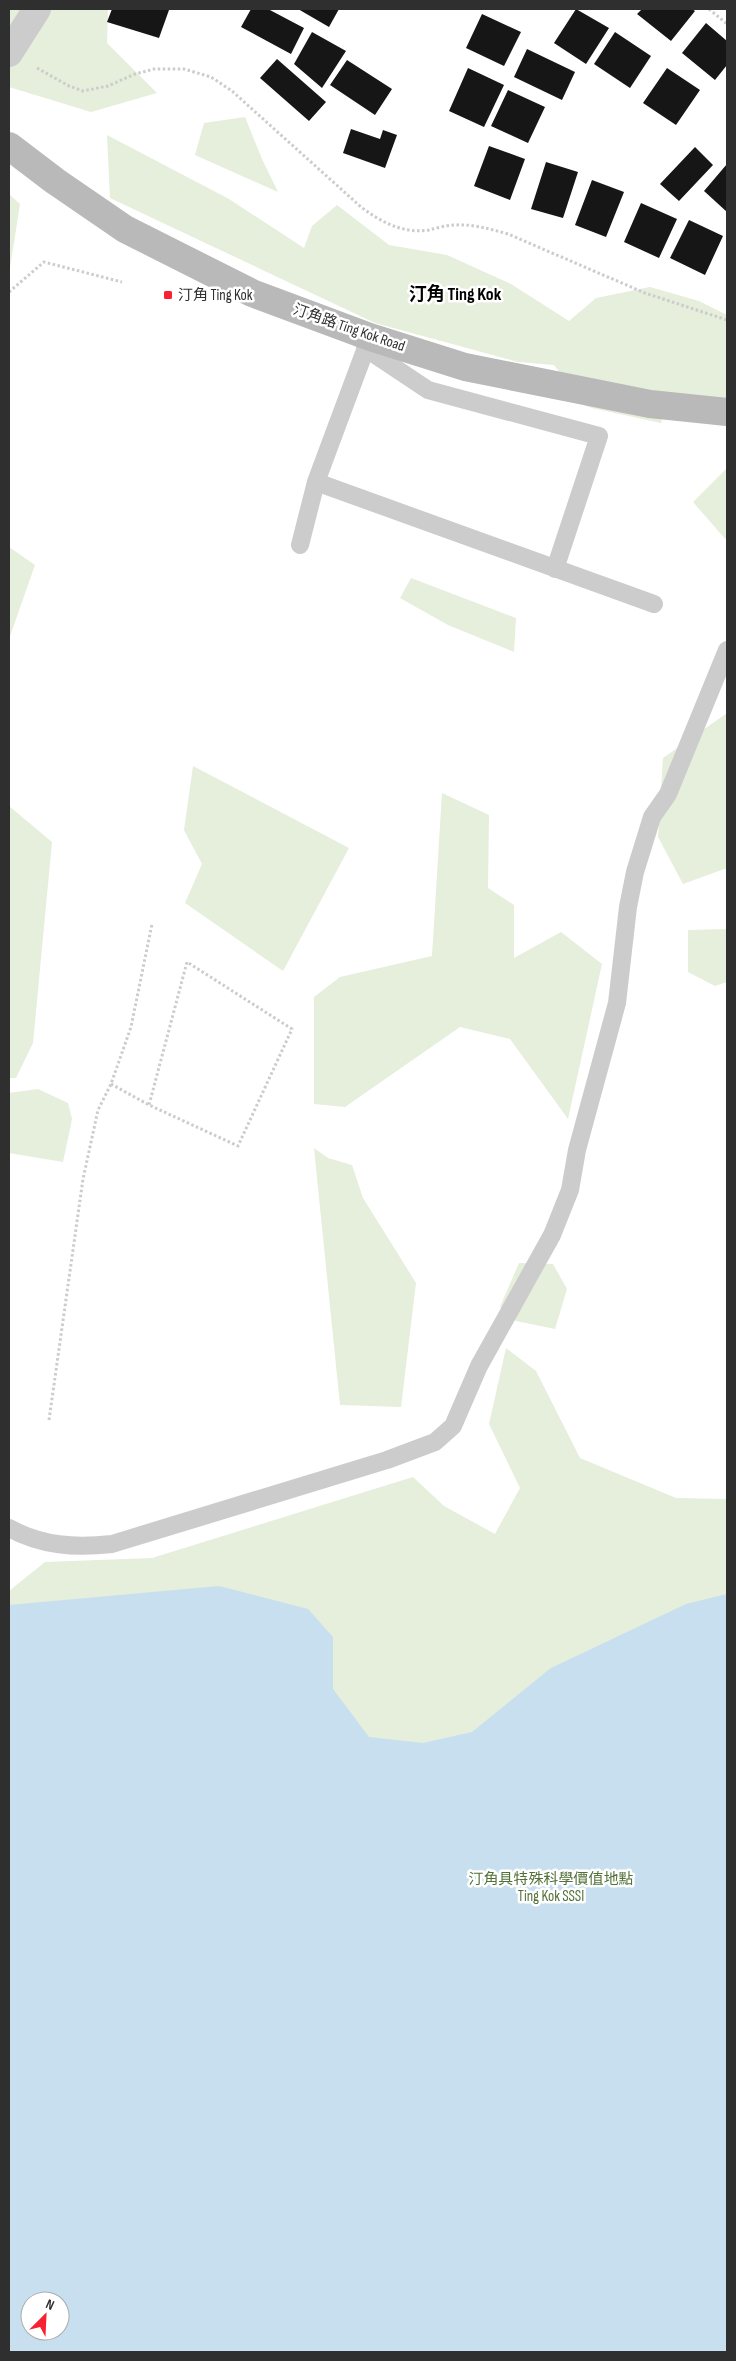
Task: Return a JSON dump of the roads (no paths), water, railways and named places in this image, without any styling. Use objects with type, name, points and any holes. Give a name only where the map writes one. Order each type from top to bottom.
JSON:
[{"type":"main road","name":"汀角路 Ting Kok Road","points":[[9,146],[124,229],[252,293],[368,342],[465,367],[650,404],[727,412]]},
{"type":"street","points":[[9,52],[37,9]]},
{"type":"lane","points":[[300,545],[316,482],[368,342],[428,390],[598,436],[554,569]]},
{"type":"lane","points":[[316,482],[654,604]]},
{"type":"lane","points":[[9,1528],[42,1542],[80,1548],[112,1544],[386,1460],[435,1442],[453,1426],[478,1366],[552,1235],[570,1190],[577,1150],[617,1003],[634,872],[652,817],[668,794],[727,650]]},
{"type":"water","points":[[219,1586],[308,1609],[333,1637],[333,1689],[369,1737],[423,1743],[472,1732],[551,1668],[686,1604],[727,1594],[727,2352],[9,2352],[9,1605]]},
{"type":"place","name":"汀角 Ting Kok","points":[[168,295]]},
{"type":"district","name":"汀角 Ting Kok","points":[[455,294]]},
{"type":"park label","name":"汀角具特殊科學價值地點 Ting Kok SSSI","points":[[551,1888]]}]
